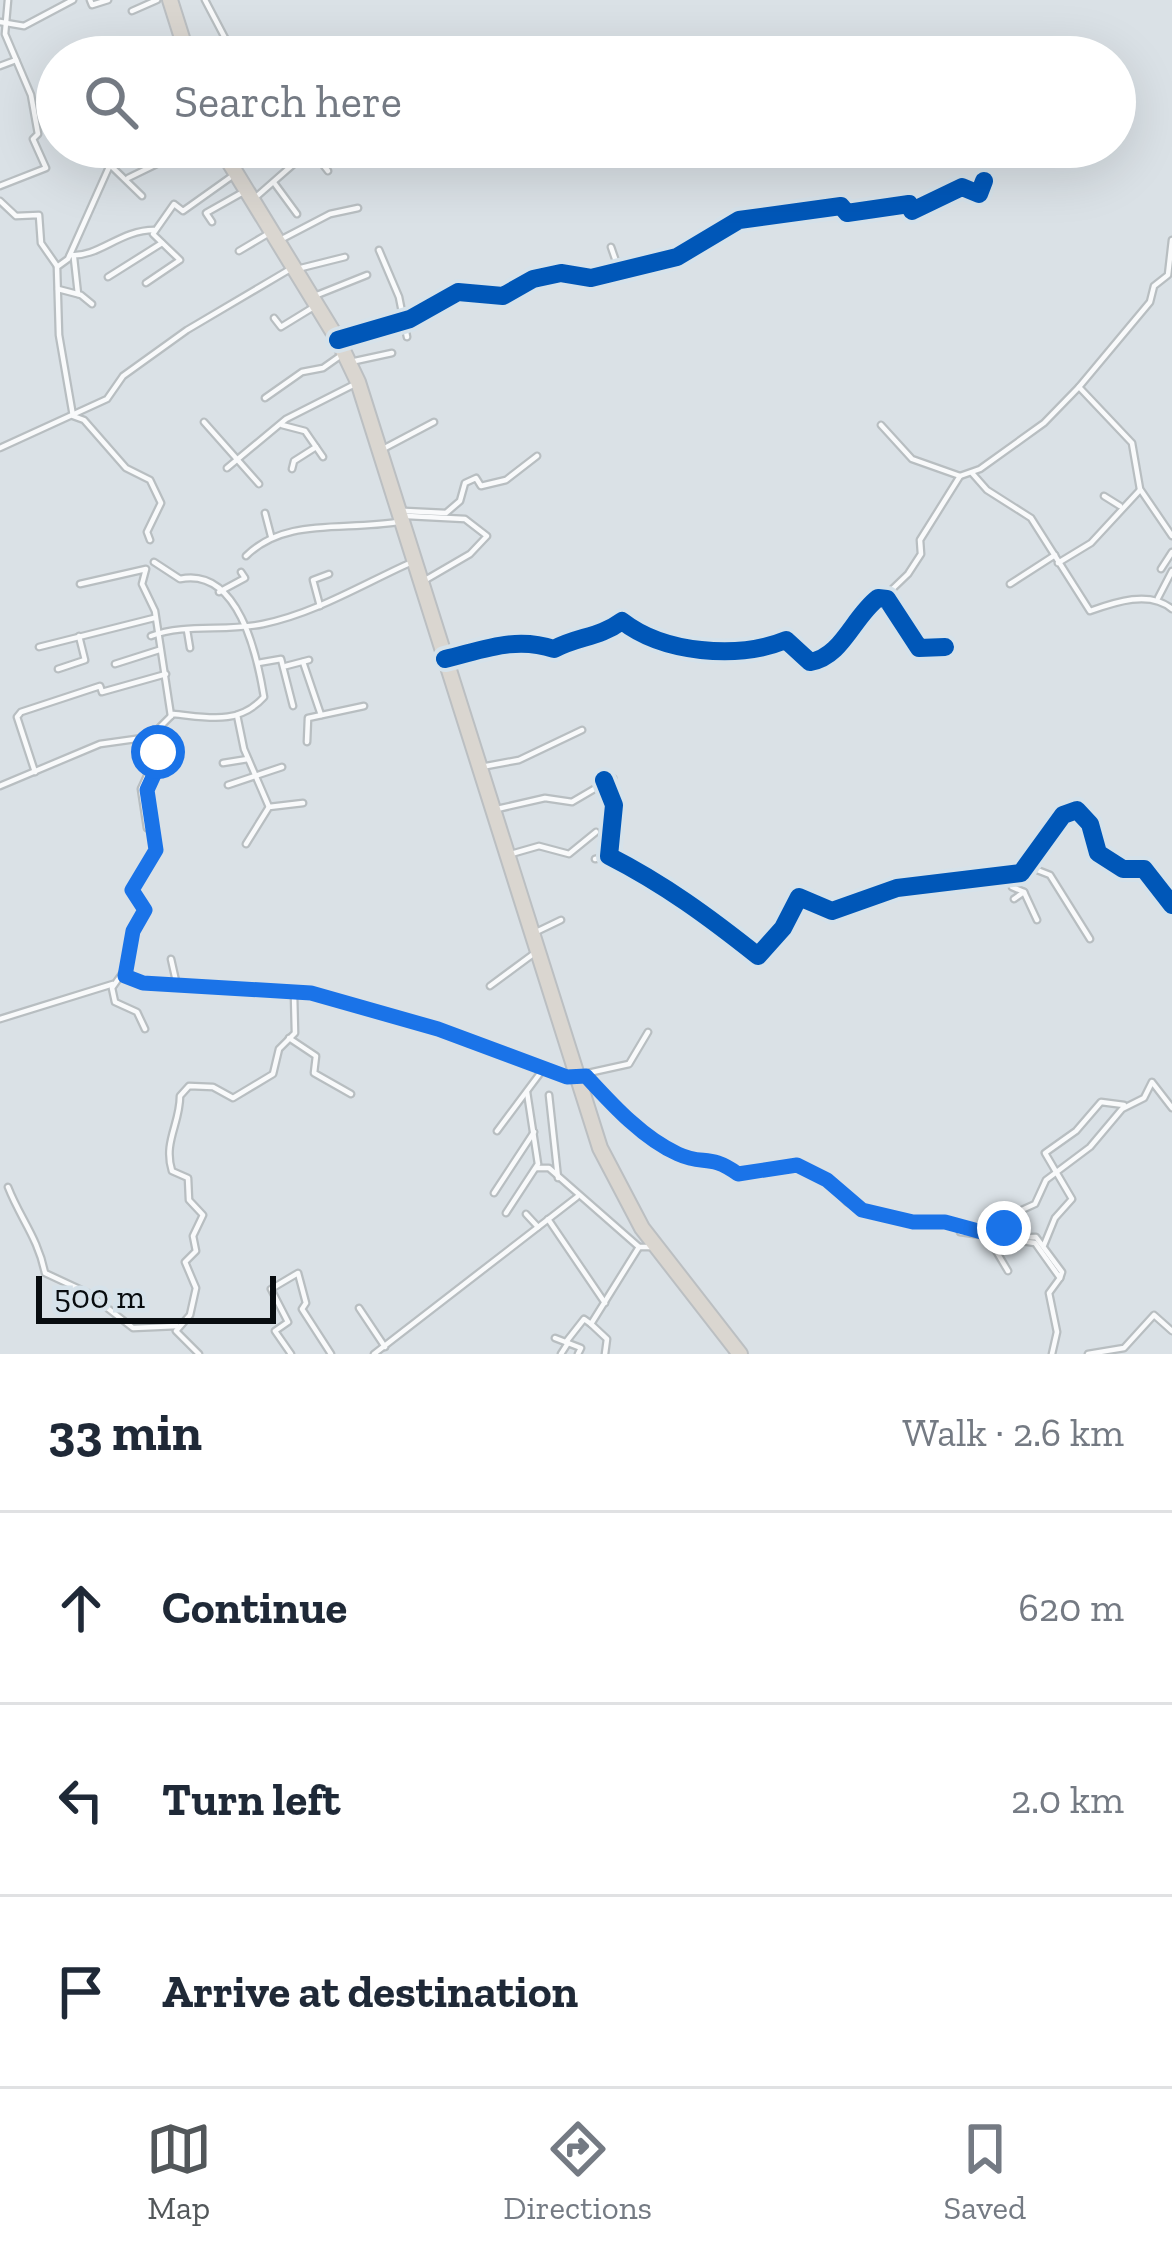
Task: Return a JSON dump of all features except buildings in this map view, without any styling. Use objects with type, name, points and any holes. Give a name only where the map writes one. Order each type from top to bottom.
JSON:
[{"type":"highway","points":[[170,0],[181,36]]},
{"type":"highway","points":[[234,168],[358,382],[536,952],[616,1184],[656,1247],[740,1354]]},
{"type":"street","points":[[8,0],[3,26],[31,95],[36,123]]},
{"type":"street","points":[[4,23],[24,26],[73,0]]},
{"type":"street","points":[[90,0],[92,5],[108,0]]},
{"type":"street","points":[[131,11],[157,0]]},
{"type":"street","points":[[205,0],[224,36]]},
{"type":"street","points":[[0,66],[16,60]]},
{"type":"street","points":[[0,186],[46,168]]},
{"type":"street","points":[[69,257],[107,168]]},
{"type":"street","points":[[114,168],[142,196]]},
{"type":"street","points":[[128,178],[149,168]]},
{"type":"street","points":[[206,213],[275,184],[291,168]]},
{"type":"street","points":[[56,267],[128,232],[154,230],[176,202],[183,211],[236,174]]},
{"type":"street","points":[[265,398],[458,292],[503,296],[533,279],[561,273],[585,279],[694,250],[740,220],[841,206],[847,213],[909,204],[912,211],[962,187],[979,194],[984,181]]},
{"type":"street","points":[[275,184],[297,214]]},
{"type":"street","points":[[0,201],[16,216],[39,214],[41,243],[56,267],[59,335],[73,416]]},
{"type":"street","points":[[195,202],[212,222]]},
{"type":"street","points":[[0,211],[8,207]]},
{"type":"street","points":[[239,251],[329,214],[358,208]]},
{"type":"street","points":[[146,283],[180,260],[154,230]]},
{"type":"street","points":[[880,425],[912,459],[960,476],[972,473],[1044,423],[1079,387],[1150,302],[1154,286],[1168,275],[1172,240]]},
{"type":"street","points":[[108,277],[162,243]]},
{"type":"street","points":[[611,247],[620,270]]},
{"type":"street","points":[[379,250],[407,337]]},
{"type":"street","points":[[69,257],[75,257],[78,294]]},
{"type":"street","points":[[0,448],[112,395],[123,376],[208,315],[294,268],[345,257]]},
{"type":"street","points":[[274,317],[281,327],[314,301],[367,275]]},
{"type":"street","points":[[58,289],[92,304]]},
{"type":"street","points":[[344,352],[392,353]]},
{"type":"street","points":[[227,468],[282,425],[358,382]]},
{"type":"street","points":[[1079,387],[1132,443],[1141,490],[1172,536]]},
{"type":"street","points":[[73,416],[84,420],[126,469],[150,480],[161,503],[148,532],[150,540]]},
{"type":"street","points":[[204,422],[259,484]]},
{"type":"street","points":[[380,450],[434,422]]},
{"type":"street","points":[[282,425],[304,431],[323,457]]},
{"type":"street","points":[[292,469],[294,461],[316,448]]},
{"type":"street","points":[[246,556],[272,536],[446,513],[464,496],[465,483],[476,478],[481,486],[496,484],[537,456]]},
{"type":"street","points":[[972,473],[987,490],[1031,518],[1090,610],[1138,598],[1159,600],[1172,609]]},
{"type":"street","points":[[445,659],[519,643],[554,649],[571,640],[602,637],[622,621],[646,640],[673,647],[765,648],[786,640],[810,662],[839,647],[858,615],[914,564],[922,549],[920,540],[960,476]]},
{"type":"street","points":[[1010,584],[1091,543],[1120,506],[1141,490]]},
{"type":"street","points":[[1104,496],[1120,506]]},
{"type":"street","points":[[266,513],[272,536]]},
{"type":"street","points":[[401,516],[465,519],[485,527],[486,541],[421,581]]},
{"type":"street","points":[[1161,569],[1172,553]]},
{"type":"street","points":[[154,634],[249,626],[320,606],[415,560]]},
{"type":"street","points":[[154,562],[180,579],[194,575],[210,581],[249,626],[264,697],[238,715],[201,720],[171,716]]},
{"type":"street","points":[[80,584],[146,569],[142,584],[154,618],[171,716]]},
{"type":"street","points":[[219,593],[245,578],[241,572]]},
{"type":"street","points":[[1159,600],[1172,572]]},
{"type":"street","points":[[320,606],[313,580],[329,574]]},
{"type":"street","points":[[882,598],[919,648],[945,647]]},
{"type":"street","points":[[39,647],[154,618]]},
{"type":"street","points":[[188,630],[190,648]]},
{"type":"street","points":[[58,669],[86,660],[80,637]]},
{"type":"street","points":[[116,664],[159,650]]},
{"type":"street","points":[[258,664],[281,659],[293,706]]},
{"type":"street","points":[[284,667],[306,661],[321,715]]},
{"type":"street","points":[[35,772],[17,717],[21,712],[100,686],[102,692],[166,674]]},
{"type":"street","points":[[307,742],[308,719],[364,706]]},
{"type":"street","points":[[238,715],[248,758],[269,807]]},
{"type":"street","points":[[0,786],[100,744],[152,735],[171,716]]},
{"type":"street","points":[[478,767],[518,760],[582,730]]},
{"type":"street","points":[[229,736],[240,734]]},
{"type":"street","points":[[146,828],[142,789],[158,752],[152,735]]},
{"type":"street","points":[[0,1019],[113,984],[122,974],[134,946],[133,931],[145,910],[132,890],[156,842],[147,790],[164,753],[152,735]]},
{"type":"street","points":[[223,763],[248,758]]},
{"type":"street","points":[[228,785],[282,766]]},
{"type":"street","points":[[492,811],[545,798],[572,802],[613,778]]},
{"type":"street","points":[[604,780],[614,805],[609,856]]},
{"type":"street","points":[[246,844],[269,807],[303,802]]},
{"type":"street","points":[[595,859],[609,856],[664,882],[683,904],[706,914],[758,956],[783,928],[799,897],[832,911],[868,894],[1008,874],[1027,866],[1063,815],[1077,810],[1090,824],[1098,853],[1123,869],[1144,868],[1172,905]]},
{"type":"street","points":[[506,856],[539,846],[569,854],[596,832]]},
{"type":"street","points":[[153,856],[163,855]]},
{"type":"street","points":[[1027,866],[1050,875],[1090,939]]},
{"type":"street","points":[[1008,874],[1012,887],[1024,892],[1036,920]]},
{"type":"street","points":[[1014,899],[1024,892]]},
{"type":"street","points":[[531,934],[562,920]]},
{"type":"street","points":[[490,986],[536,952]]},
{"type":"street","points":[[171,959],[176,981]]},
{"type":"street","points":[[122,974],[143,983],[176,981],[359,1004],[579,1076],[631,1121],[686,1157],[713,1157],[738,1174],[797,1165],[827,1180],[862,1210],[913,1222],[945,1222],[1004,1238],[1029,1235],[1044,1244],[1061,1276]]},
{"type":"street","points":[[113,984],[115,1002],[135,1010],[145,1029]]},
{"type":"street","points":[[8,1187],[18,1211],[34,1230],[45,1273],[88,1293],[134,1328],[177,1325],[191,1312],[196,1284],[185,1262],[196,1251],[193,1236],[204,1218],[189,1200],[188,1178],[172,1171],[169,1161],[167,1143],[179,1117],[180,1096],[198,1084],[229,1098],[273,1074],[279,1049],[295,1033],[294,993]]},
{"type":"street","points":[[579,1076],[629,1064],[649,1032]]},
{"type":"street","points":[[289,1038],[316,1056],[314,1073],[351,1094]]},
{"type":"street","points":[[497,1131],[544,1066]]},
{"type":"street","points":[[1004,1238],[1013,1214],[1035,1204],[1055,1172],[1144,1098],[1152,1082],[1172,1108]]},
{"type":"street","points":[[506,1214],[536,1168],[527,1092]]},
{"type":"street","points":[[549,1096],[557,1178]]},
{"type":"street","points":[[1044,1244],[1054,1218],[1072,1199],[1045,1153],[1076,1132],[1101,1102],[1129,1106]]},
{"type":"street","points":[[494,1193],[534,1132]]},
{"type":"street","points":[[536,1168],[549,1168],[639,1247],[656,1247]]},
{"type":"street","points":[[374,1354],[577,1197]]},
{"type":"street","points":[[526,1214],[538,1227]]},
{"type":"street","points":[[548,1219],[604,1303]]},
{"type":"street","points":[[1013,1224],[1014,1237]]},
{"type":"street","points":[[960,1232],[1032,1241],[1061,1276]]},
{"type":"street","points":[[989,1239],[1007,1271]]},
{"type":"street","points":[[591,1324],[639,1247]]},
{"type":"street","points":[[291,1354],[275,1331],[288,1322],[271,1289],[298,1274],[306,1303],[302,1309],[331,1354]]},
{"type":"street","points":[[1052,1354],[1057,1333],[1048,1301],[1061,1276]]},
{"type":"street","points":[[359,1308],[385,1347]]},
{"type":"street","points":[[1088,1354],[1124,1348],[1154,1316],[1172,1331]]},
{"type":"street","points":[[561,1354],[584,1319],[608,1339],[605,1354]]},
{"type":"street","points":[[177,1325],[180,1340],[199,1354]]},
{"type":"street","points":[[555,1338],[581,1348],[578,1354]]},
{"type":"cycle path","points":[[338,340],[410,319],[458,292],[503,296],[533,279],[561,273],[591,278],[677,257],[739,220],[841,206],[847,213],[909,204],[912,211],[962,187],[979,194],[984,181]]},
{"type":"cycle path","points":[[445,659],[512,644],[554,649],[622,621],[658,640],[701,650],[745,650],[786,640],[810,662],[831,653],[878,598],[887,599],[919,648],[945,647]]},
{"type":"cycle path","points":[[604,780],[614,805],[609,856],[686,902],[758,956],[783,928],[799,897],[832,911],[897,888],[1021,873],[1063,815],[1077,810],[1090,824],[1098,853],[1123,869],[1144,869],[1172,905]]},
{"type":"route","points":[[158,752],[150,740],[154,733],[164,753],[147,790],[156,850],[132,890],[145,910],[133,931],[134,946],[125,976],[143,983],[178,981],[247,991],[304,992],[359,1004],[526,1064],[553,1067],[567,1077],[586,1076],[605,1089],[631,1121],[686,1157],[713,1157],[738,1174],[763,1166],[797,1165],[827,1180],[847,1202],[866,1212],[913,1222],[945,1222],[1004,1238],[1004,1228]]}]
